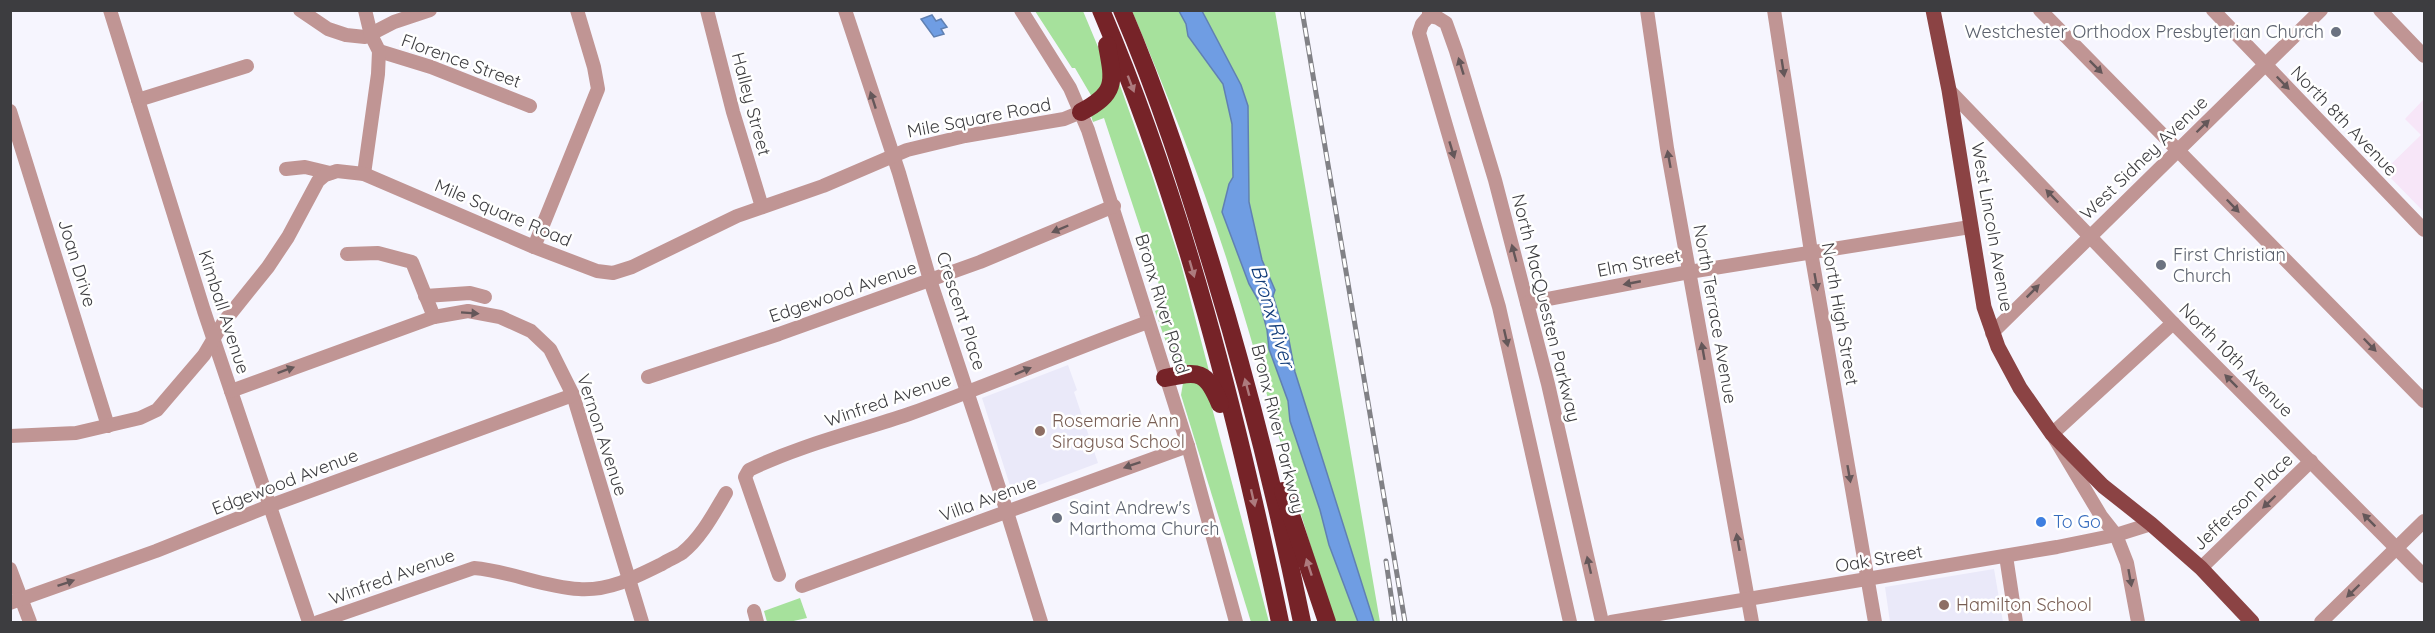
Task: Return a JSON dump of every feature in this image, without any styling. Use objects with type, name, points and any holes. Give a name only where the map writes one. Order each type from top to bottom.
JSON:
[{"type":"highway","points":[[1081,112],[1103,99],[1111,87],[1111,69],[1100,10]]},
{"type":"highway","points":[[1100,10],[1133,91],[1172,205],[1208,327],[1243,457],[1280,622]]},
{"type":"highway","name":"Bronx River Parkway","points":[[1122,10],[1147,72],[1191,199],[1228,321],[1261,444],[1302,622]]},
{"type":"highway","points":[[1165,378],[1195,373],[1208,380],[1243,457]]},
{"type":"highway","points":[[1261,444],[1292,515],[1327,622]]},
{"type":"main road","name":"West Lincoln Avenue","points":[[1933,10],[1949,90],[1984,307],[1992,333],[2020,388],[2052,434],[2103,486],[2201,568],[2252,622]]},
{"type":"street","name":"Kimball Avenue","points":[[110,10],[213,339],[309,622]]},
{"type":"street","points":[[300,10],[328,29],[353,36],[371,35],[394,22],[430,10]]},
{"type":"street","points":[[364,174],[379,51],[371,35],[365,10]]},
{"type":"street","points":[[534,247],[598,89],[577,10]]},
{"type":"street","name":"Halley Street","points":[[708,10],[733,111],[762,207]]},
{"type":"street","name":"Crescent Place","points":[[845,10],[1041,622]]},
{"type":"street","name":"Bronx River Road","points":[[1021,10],[1059,68],[1081,112],[1114,206],[1165,378],[1188,446],[1236,622]]},
{"type":"street","name":"North Terrace Avenue","points":[[1647,10],[1667,148],[1752,622]]},
{"type":"street","name":"North High Street","points":[[1774,10],[1811,252],[1875,622]]},
{"type":"street","points":[[2040,10],[2424,401]]},
{"type":"street","name":"North 8th Avenue","points":[[2214,10],[2424,230]]},
{"type":"street","name":"West Sidney Avenue","points":[[1992,333],[2321,10]]},
{"type":"street","points":[[2380,10],[2424,56]]},
{"type":"street","name":"North MacQuesten Parkway","points":[[1570,622],[1499,307],[1419,33],[1429,13],[1446,23],[1495,180],[1527,303],[1602,622]]},
{"type":"street","name":"Florence Street","points":[[379,51],[431,67],[530,106]]},
{"type":"street","points":[[138,100],[247,66]]},
{"type":"street","name":"North 10th Avenue","points":[[1949,90],[2173,323],[2424,576]]},
{"type":"street","name":"Joan Drive","points":[[10,111],[108,426]]},
{"type":"street","name":"Mile Square Road","points":[[285,169],[305,167],[330,173],[345,171],[364,174],[534,247],[597,271],[613,273],[718,225],[823,186],[893,155],[965,136],[1064,119],[1081,112]]},
{"type":"street","points":[[10,436],[55,436],[108,426],[147,416],[157,410],[204,355],[223,323],[275,258],[315,185],[330,173]]},
{"type":"street","name":"Edgewood Avenue","points":[[648,377],[779,334],[980,262],[1114,206]]},
{"type":"street","name":"Elm Street","points":[[1527,303],[1689,272],[1970,227]]},
{"type":"street","points":[[347,254],[378,253],[412,262],[434,317]]},
{"type":"street","points":[[425,296],[470,293],[485,297]]},
{"type":"street","name":"Vernon Avenue","points":[[231,391],[434,317],[468,311],[518,323],[531,331],[550,349],[573,395],[642,622]]},
{"type":"street","name":"Winfred Avenue","points":[[779,575],[745,477],[749,470],[766,462],[968,392],[1148,322]]},
{"type":"street","points":[[2052,434],[2173,323]]},
{"type":"street","name":"Edgewood Avenue","points":[[16,601],[573,395]]},
{"type":"street","name":"West Lincoln Avenue","points":[[2052,434],[2101,516],[2116,535],[2127,563],[2138,622]]},
{"type":"street","name":"Villa Avenue","points":[[801,586],[1188,446]]},
{"type":"street","name":"Jefferson Place","points":[[2201,568],[2311,462]]},
{"type":"street","name":"Winfred Avenue","points":[[318,622],[474,568],[495,570],[579,589],[600,588],[629,581],[682,553],[706,524],[726,493]]},
{"type":"street","points":[[2321,622],[2424,521]]},
{"type":"street","name":"Oak Street","points":[[1611,622],[2006,556],[2116,535],[2151,524]]},
{"type":"street","points":[[2006,556],[2016,622]]},
{"type":"street","points":[[10,569],[16,601],[30,622]]},
{"type":"shaded area","points":[[2424,99],[2424,212],[2384,171],[2421,135],[2405,119]]},
{"type":"shaded area","name":"Rosemarie Ann Siragusa School","points":[[1068,365],[1077,390],[1074,392],[1098,463],[1013,495],[982,398]]},
{"type":"shaded area","name":"Hamilton School","points":[[1994,569],[2003,622],[1890,622],[1885,587]]},
{"type":"green space","points":[[1035,11],[1083,11],[1106,66],[1108,79],[1092,97],[1075,68],[1072,68]]},
{"type":"green space","points":[[1132,11],[1179,11],[1186,24],[1188,36],[1223,84],[1232,124],[1233,177],[1222,212],[1249,284],[1260,303],[1269,349],[1288,401],[1290,421],[1320,510],[1329,545],[1358,622],[1335,622],[1226,257],[1182,133]]},
{"type":"green space","points":[[1202,11],[1275,11],[1380,622],[1374,622],[1295,372],[1288,335],[1282,326],[1273,296],[1274,290],[1262,260],[1249,202],[1248,106],[1241,85]]},
{"type":"green space","points":[[1117,77],[1181,264],[1209,371],[1179,368],[1173,362],[1155,311],[1166,306],[1104,118],[1093,122],[1091,116]]},
{"type":"green space","points":[[1192,378],[1207,389],[1269,622],[1251,622],[1181,395],[1183,383]]},
{"type":"green space","points":[[800,598],[807,618],[789,622],[767,622],[764,611]]},
{"type":"water","name":"Bronx River","points":[[1179,11],[1202,11],[1241,85],[1248,106],[1249,202],[1262,260],[1275,290],[1273,296],[1282,326],[1288,335],[1295,372],[1374,622],[1358,622],[1329,545],[1320,510],[1290,421],[1288,401],[1269,349],[1260,303],[1249,284],[1222,212],[1233,177],[1232,124],[1223,84],[1188,36],[1186,24]]},
{"type":"water","points":[[932,15],[936,21],[941,19],[947,27],[941,29],[944,34],[934,37],[921,19]]},
{"type":"railway","points":[[1302,10],[1405,622]]},
{"type":"railway","points":[[1386,561],[1395,622]]},
{"type":"place","name":"Westchester Orthodox Presbyterian Church","points":[[2336,32]]},
{"type":"place","name":"First Christian Church","points":[[2161,265]]},
{"type":"place","name":"Rosemarie Ann Siragusa School","points":[[1040,431]]},
{"type":"place","name":"Saint Andrew's Marthoma Church","points":[[1057,518]]},
{"type":"place","name":"To Go","points":[[2041,522]]},
{"type":"place","name":"Hamilton School","points":[[1944,605]]}]
